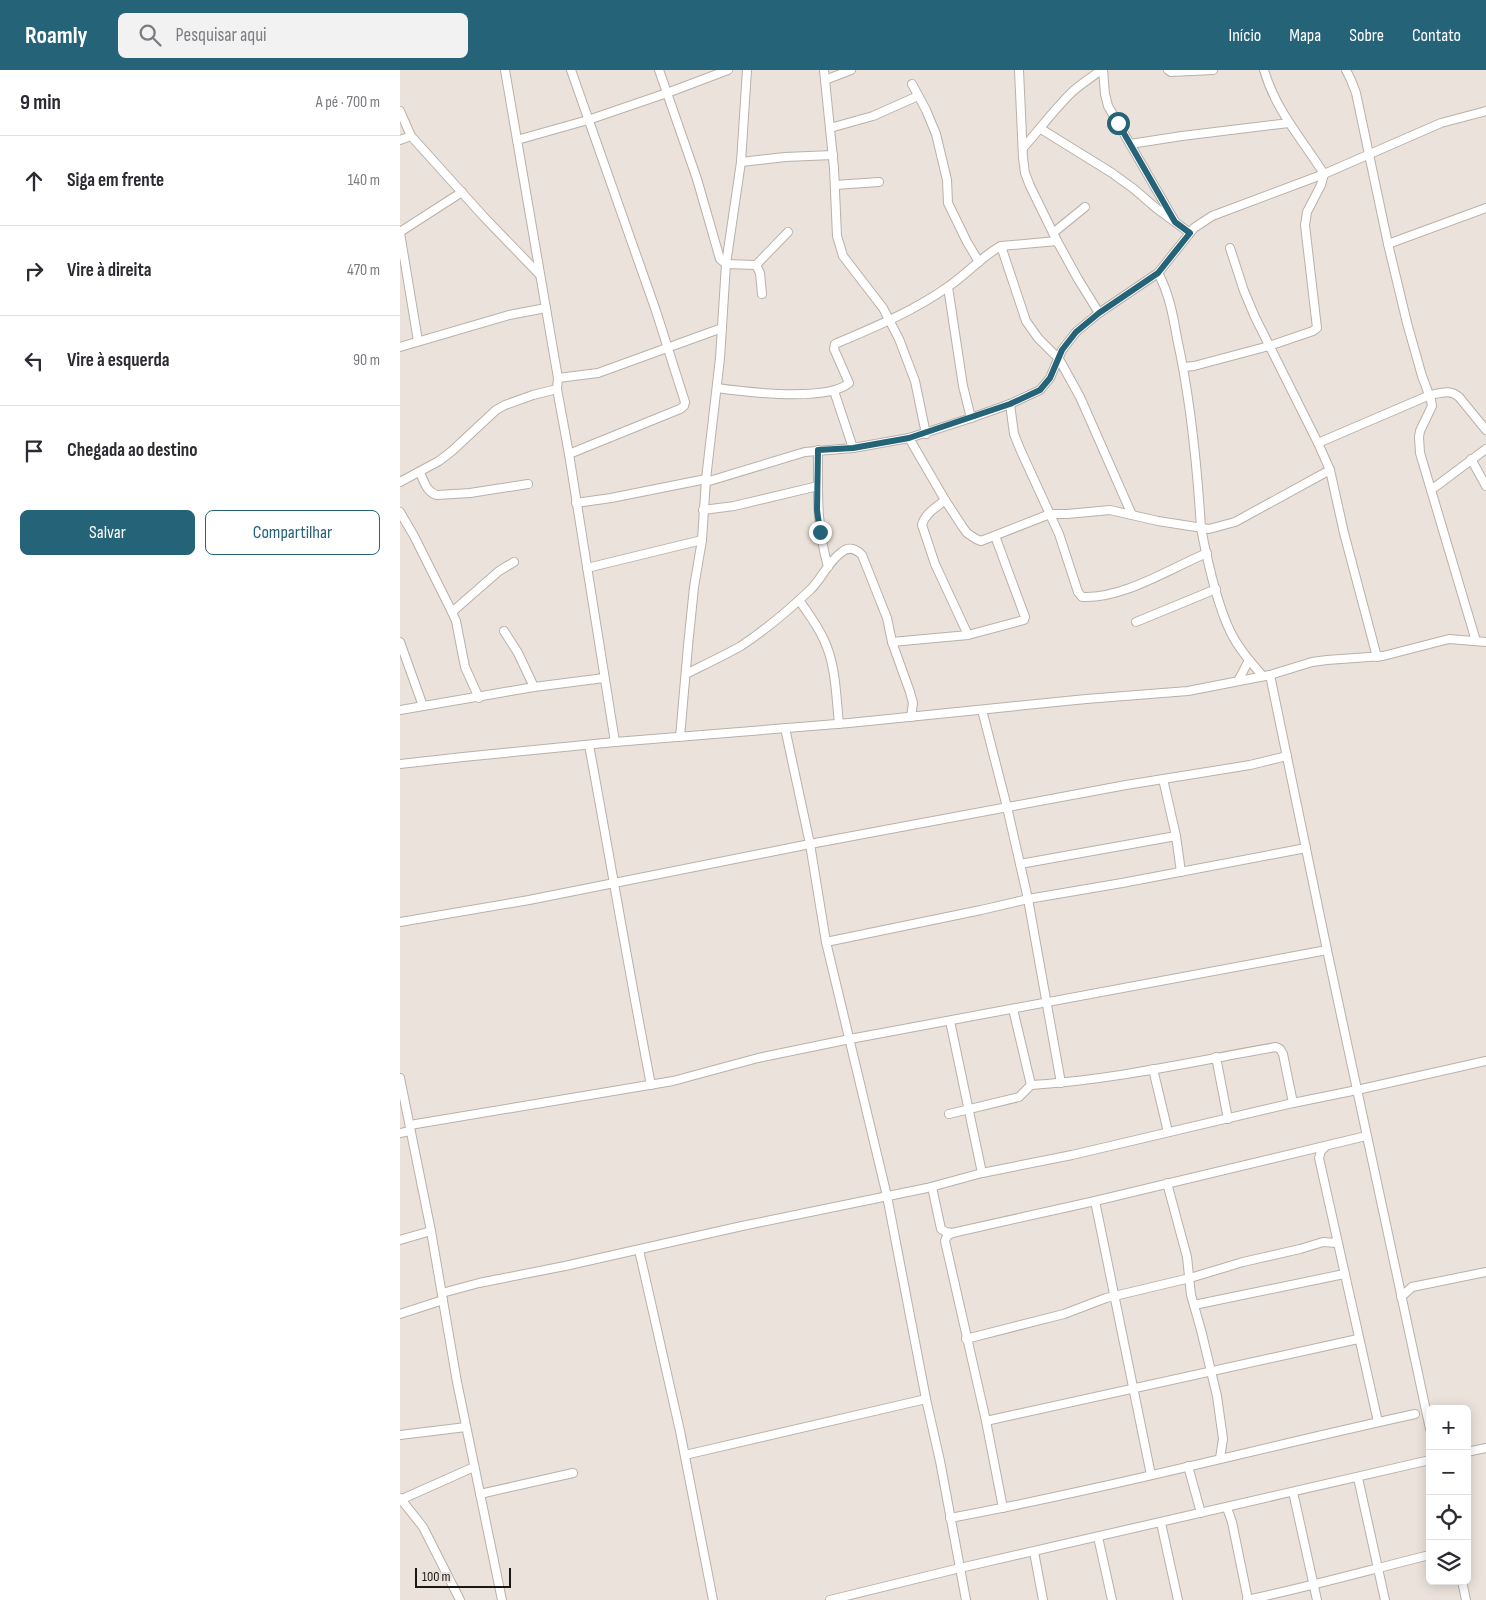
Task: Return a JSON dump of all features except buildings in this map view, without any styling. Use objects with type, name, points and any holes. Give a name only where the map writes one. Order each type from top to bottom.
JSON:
[{"type":"street","points":[[505,70],[558,378],[556,389],[569,454],[615,742]]},
{"type":"street","points":[[569,454],[684,406],[684,395],[668,347],[571,70]]},
{"type":"street","points":[[659,70],[698,180],[720,259],[726,264],[756,266]]},
{"type":"street","points":[[517,140],[588,120],[728,70]]},
{"type":"street","points":[[680,737],[694,587],[702,540],[703,510],[717,388],[726,264],[741,162],[747,70]]},
{"type":"street","points":[[824,70],[833,155],[836,236],[843,256],[872,292],[891,320],[915,381],[926,434]]},
{"type":"street","points":[[825,80],[851,70]]},
{"type":"street","points":[[1019,70],[1024,165],[1030,186],[1056,241],[1099,313]]},
{"type":"street","points":[[1023,148],[1077,87],[1102,70],[1108,106],[1175,222]]},
{"type":"street","points":[[1168,70],[1171,72],[1213,70]]},
{"type":"street","points":[[1184,367],[1269,346],[1317,328],[1305,224],[1307,212],[1321,185],[1324,174],[1273,94],[1264,70]]},
{"type":"street","points":[[1346,70],[1356,93],[1388,244],[1416,355],[1430,395],[1432,406],[1420,431],[1420,454],[1476,641]]},
{"type":"street","points":[[912,84],[936,134],[947,180],[948,203],[979,262]]},
{"type":"street","points":[[830,128],[873,116],[918,96]]},
{"type":"street","points":[[400,111],[411,136],[499,233],[540,274]]},
{"type":"street","points":[[576,503],[706,481],[792,455],[818,450],[853,448],[909,438],[926,434],[1010,404],[1040,390],[1050,378],[1062,350],[1076,332],[1099,313],[1158,273],[1190,233],[1200,224],[1220,212],[1324,174],[1441,123],[1486,111]]},
{"type":"street","points":[[1130,144],[1290,123]]},
{"type":"street","points":[[1041,129],[1112,173],[1190,233]]},
{"type":"street","points":[[400,140],[411,136]]},
{"type":"street","points":[[741,162],[785,157],[833,155]]},
{"type":"street","points":[[835,185],[879,182]]},
{"type":"street","points":[[418,341],[400,233],[462,192]]},
{"type":"street","points":[[1053,233],[1085,207]]},
{"type":"street","points":[[1388,244],[1486,208]]},
{"type":"street","points":[[756,266],[788,232]]},
{"type":"street","points":[[717,388],[784,393],[834,391],[848,384],[834,349],[835,344],[891,320],[948,287],[1001,246],[1056,241]]},
{"type":"street","points":[[1001,246],[1026,321],[1038,338],[1059,359],[1080,397],[1132,515]]},
{"type":"street","points":[[1230,248],[1244,291],[1330,470],[1344,533],[1377,657]]},
{"type":"street","points":[[756,266],[760,272],[762,294]]},
{"type":"street","points":[[1158,273],[1165,286],[1184,367],[1197,471],[1201,528],[1216,589],[1232,634],[1249,660],[1267,676],[1287,756],[1366,1136],[1426,1411]]},
{"type":"street","points":[[948,287],[963,386],[971,418]]},
{"type":"street","points":[[400,347],[510,315],[546,308]]},
{"type":"street","points":[[558,378],[598,373],[722,328]]},
{"type":"street","points":[[400,482],[439,462],[496,410],[533,395],[556,389]]},
{"type":"street","points":[[834,391],[853,448]]},
{"type":"street","points":[[1318,443],[1430,395],[1449,392],[1454,392],[1486,430]]},
{"type":"street","points":[[1010,404],[1014,434],[1059,534],[1078,592],[1082,597],[1120,592],[1207,553]]},
{"type":"street","points":[[909,438],[945,500],[967,533],[981,541],[1050,514],[1110,510],[1210,529],[1235,522],[1330,470]]},
{"type":"street","points":[[1431,490],[1486,449]]},
{"type":"street","points":[[818,450],[817,510],[828,567]]},
{"type":"street","points":[[1471,459],[1486,486]]},
{"type":"street","points":[[420,472],[428,490],[432,494],[437,495],[470,493],[528,484]]},
{"type":"street","points":[[703,510],[734,506],[818,486]]},
{"type":"street","points":[[945,500],[928,514],[922,524],[935,564],[968,635]]},
{"type":"street","points":[[400,512],[404,525],[456,621],[465,667],[480,698]]},
{"type":"street","points":[[892,642],[968,635],[1025,619],[994,536]]},
{"type":"street","points":[[588,568],[702,540]]},
{"type":"street","points":[[686,674],[742,645],[816,585],[834,558],[850,548],[862,555],[887,618],[892,642],[913,703],[911,717]]},
{"type":"street","points":[[452,612],[499,571],[514,562]]},
{"type":"street","points":[[1136,622],[1216,589]]},
{"type":"street","points":[[799,600],[824,638],[828,650],[832,665],[839,724]]},
{"type":"street","points":[[504,630],[518,653],[534,687]]},
{"type":"street","points":[[400,764],[615,742],[839,724],[1086,699],[1188,691],[1267,676],[1319,661],[1377,657],[1449,639],[1486,642]]},
{"type":"street","points":[[400,642],[423,706]]},
{"type":"street","points":[[1238,681],[1249,660]]},
{"type":"street","points":[[400,710],[480,698],[534,687],[604,678]]},
{"type":"street","points":[[982,710],[1028,899],[1048,1002],[1061,1084]]},
{"type":"street","points":[[785,728],[810,844],[826,942],[887,1196],[966,1600]]},
{"type":"street","points":[[589,745],[615,884],[633,996],[651,1085]]},
{"type":"street","points":[[400,922],[615,884],[810,844],[1007,807],[1250,765],[1287,756]]},
{"type":"street","points":[[1163,779],[1176,836],[1181,872]]},
{"type":"street","points":[[1020,864],[1176,836]]},
{"type":"street","points":[[826,942],[1028,899],[1306,848]]},
{"type":"street","points":[[400,1133],[410,1128],[673,1081],[758,1058],[850,1039],[1327,950]]},
{"type":"street","points":[[1013,1009],[1031,1085]]},
{"type":"street","points":[[950,1021],[982,1173]]},
{"type":"street","points":[[949,1114],[1018,1098],[1031,1085],[1061,1084],[1276,1048],[1280,1049],[1283,1054],[1293,1103]]},
{"type":"street","points":[[1216,1057],[1228,1118]]},
{"type":"street","points":[[400,1314],[443,1296],[487,1282],[742,1226],[932,1187],[982,1173],[1072,1155],[1293,1103],[1486,1061]]},
{"type":"street","points":[[1153,1069],[1168,1132]]},
{"type":"street","points":[[400,1078],[431,1231],[466,1428],[502,1600]]},
{"type":"street","points":[[1002,1508],[986,1420],[945,1241],[947,1236],[952,1233],[1366,1136]]},
{"type":"street","points":[[1327,1145],[1321,1151],[1319,1158],[1378,1422]]},
{"type":"street","points":[[1305,1150],[1319,1158]]},
{"type":"street","points":[[1167,1183],[1187,1257],[1190,1288],[1216,1396],[1221,1423],[1222,1444],[1220,1458]]},
{"type":"street","points":[[932,1187],[941,1229],[952,1233]]},
{"type":"street","points":[[1095,1200],[1151,1475]]},
{"type":"street","points":[[1323,1242],[1334,1226]]},
{"type":"street","points":[[400,1240],[431,1231]]},
{"type":"street","points":[[966,1339],[1064,1314],[1115,1296],[1190,1278],[1243,1262],[1323,1242],[1337,1243]]},
{"type":"street","points":[[639,1250],[685,1455],[713,1600]]},
{"type":"street","points":[[1401,1297],[1412,1287],[1486,1272]]},
{"type":"street","points":[[1194,1305],[1344,1274]]},
{"type":"street","points":[[1398,1280],[1412,1287]]},
{"type":"street","points":[[986,1420],[1358,1339]]},
{"type":"street","points":[[685,1455],[926,1399]]},
{"type":"street","points":[[950,1518],[1151,1475],[1415,1414]]},
{"type":"street","points":[[400,1435],[466,1428]]},
{"type":"street","points":[[1471,1451],[1486,1448]]},
{"type":"street","points":[[830,1600],[960,1568],[1426,1461]]},
{"type":"street","points":[[1188,1466],[1201,1513]]},
{"type":"street","points":[[460,1600],[423,1527],[400,1499],[474,1467]]},
{"type":"street","points":[[480,1494],[573,1473]]},
{"type":"street","points":[[1358,1478],[1386,1600]]},
{"type":"street","points":[[1293,1492],[1317,1600]]},
{"type":"street","points":[[1227,1508],[1232,1522],[1248,1600],[1426,1556]]},
{"type":"street","points":[[1161,1523],[1178,1600]]},
{"type":"street","points":[[1098,1537],[1112,1600]]},
{"type":"street","points":[[1034,1552],[1043,1600]]},
{"type":"street","points":[[1463,1585],[1466,1600]]},
{"type":"route","points":[[820,532],[817,510],[818,450],[874,445],[926,434],[1010,404],[1040,390],[1050,378],[1062,350],[1076,332],[1099,313],[1158,273],[1190,233],[1175,222],[1118,123]]}]
